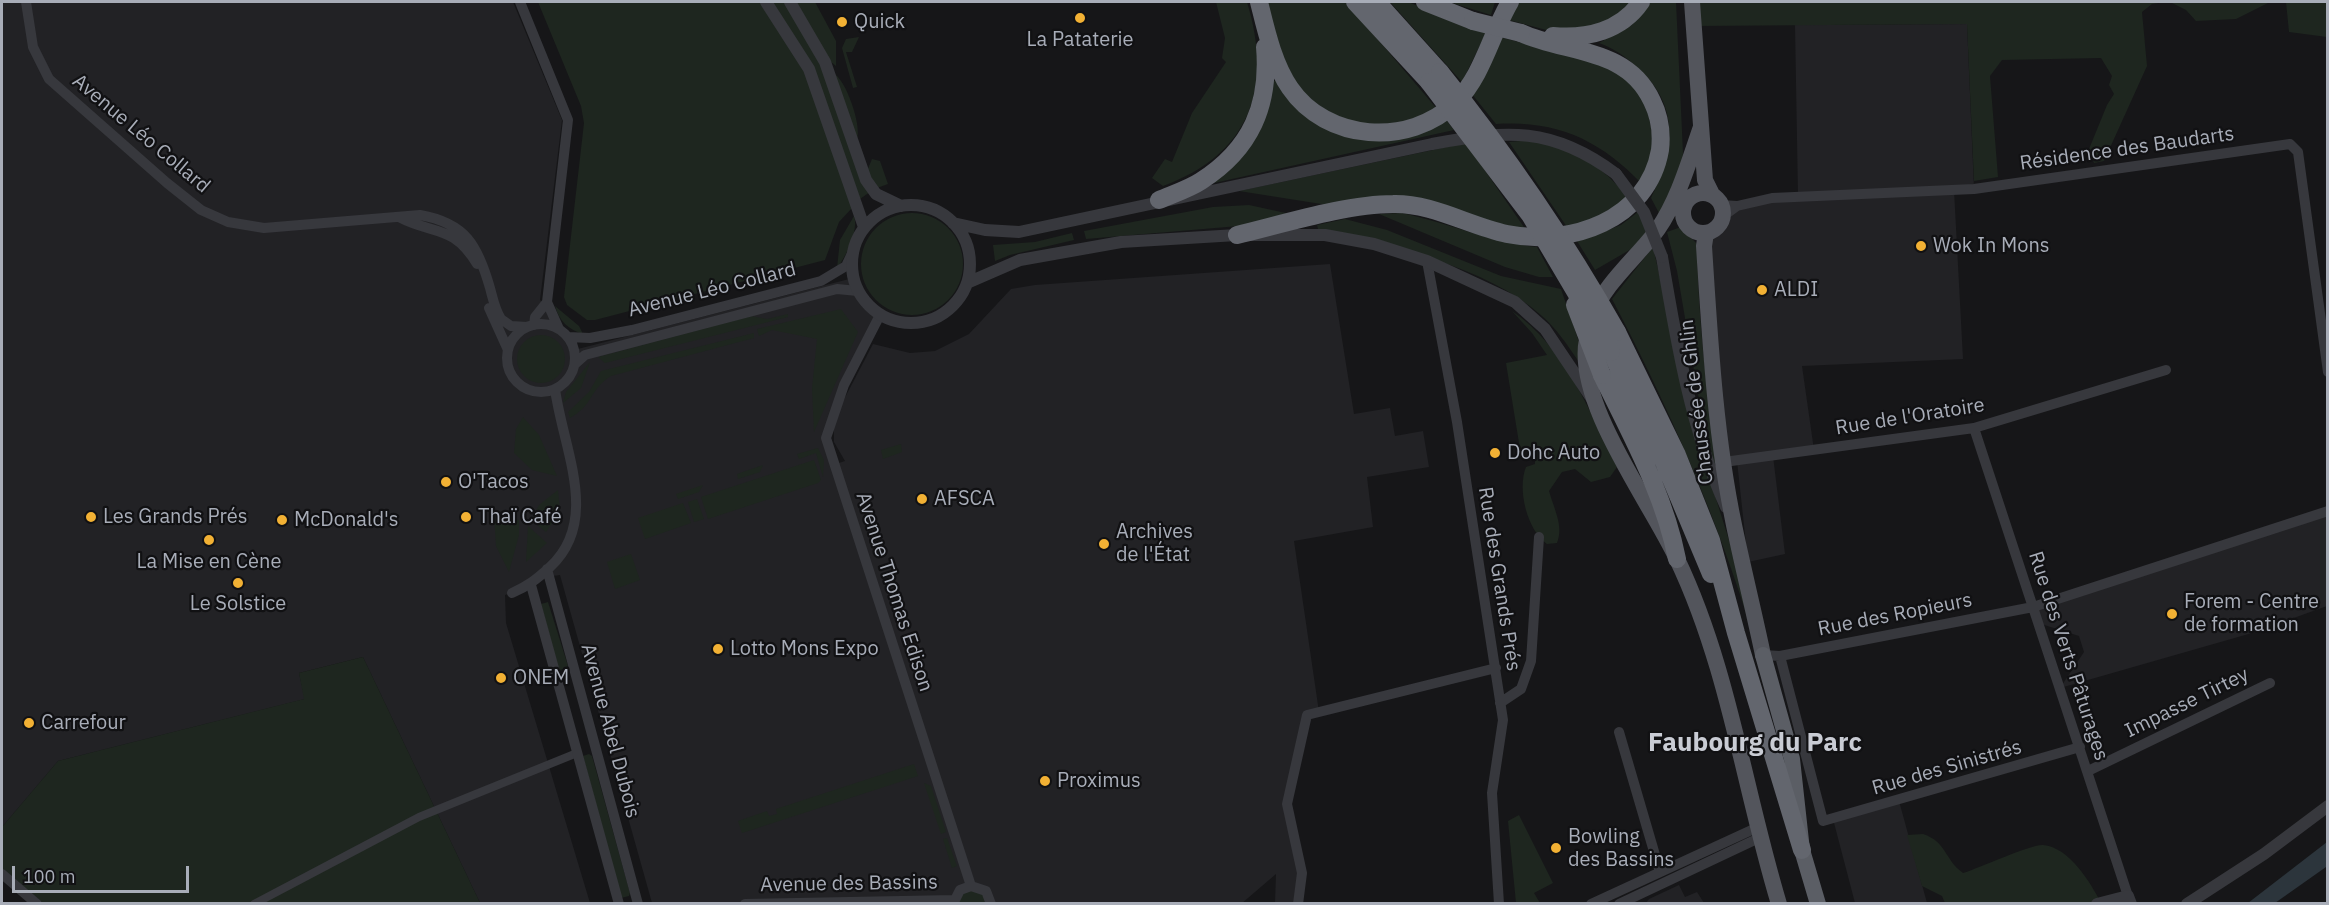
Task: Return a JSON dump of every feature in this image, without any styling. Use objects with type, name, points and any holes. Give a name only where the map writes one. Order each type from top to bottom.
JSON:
[{"type":"highway","points":[[1355,2],[1435,77],[1530,215],[1575,289],[1611,352],[1664,462],[1736,633]]},
{"type":"highway","points":[[1377,2],[1435,77],[1523,180],[1617,332],[1677,455],[1711,540],[1736,633],[1818,903]]},
{"type":"highway","points":[[1425,2],[1473,21],[1521,33],[1567,37],[1590,35],[1623,22],[1641,2]]},
{"type":"highway","points":[[1261,10],[1280,71],[1305,106],[1323,119],[1346,129],[1383,133],[1425,123],[1455,103],[1478,70],[1510,2]]},
{"type":"highway","points":[[1159,200],[1201,181],[1232,155],[1253,129],[1263,102],[1267,71],[1261,10]]},
{"type":"highway","points":[[1237,235],[1336,213],[1393,204],[1419,206],[1509,234],[1556,236],[1582,231],[1609,221],[1626,210],[1651,180],[1658,159],[1660,124],[1648,93],[1620,63],[1601,55],[1536,40],[1521,33]]},
{"type":"highway","points":[[1575,289],[1575,303],[1584,332],[1602,375],[1657,488],[1670,522],[1677,559]]},
{"type":"highway","points":[[1763,655],[1792,759],[1802,850]]},
{"type":"main road","points":[[1692,2],[1701,127],[1699,171],[1685,207],[1684,219],[1692,230],[1706,233],[1719,225],[1724,206],[1706,180],[1705,147],[1701,127]]},
{"type":"main road","points":[[1659,228],[1683,180],[1701,127]]},
{"type":"main road","points":[[1724,206],[1696,194],[1685,207],[1659,228],[1619,274],[1595,309],[1586,342],[1586,368],[1594,403],[1677,559],[1703,622],[1722,681],[1758,833],[1779,903]]},
{"type":"main road","name":"Chaussée de Ghlin","points":[[1706,233],[1704,246],[1711,352],[1724,462],[1734,525],[1763,655]]},
{"type":"street","name":"Avenue Léo Collard","points":[[26,2],[35,54],[49,78],[201,210],[228,222],[264,228],[420,215],[435,218],[461,232],[482,258],[501,319],[511,326],[530,326]]},
{"type":"street","points":[[520,2],[568,120],[547,302],[530,326],[512,340],[508,350],[509,370],[521,386],[538,392],[555,389],[566,381],[575,364],[573,345],[547,302]]},
{"type":"street","points":[[766,2],[809,69],[864,227]]},
{"type":"street","points":[[790,2],[825,62],[866,180],[876,194],[901,206],[929,208],[953,223],[991,231],[1019,232],[1124,210],[1159,200],[1451,141],[1521,134],[1548,138],[1578,149],[1616,174],[1644,212],[1662,257],[1689,390],[1716,486],[1734,525]]},
{"type":"street","name":"Résidence des Baudarts","points":[[1724,206],[1772,198],[1974,189],[2290,144],[2298,152],[2328,372]]},
{"type":"street","points":[[901,206],[875,217],[864,227],[853,251],[851,265],[858,291],[867,305],[880,315],[905,324],[932,320],[954,306],[967,283],[970,267],[969,251],[963,236],[953,223]]},
{"type":"street","name":"Avenue Léo Collard","points":[[398,217],[413,224],[431,227],[459,241],[477,263],[492,316],[508,350]]},
{"type":"street","points":[[967,283],[1020,260],[1121,242],[1237,235],[1325,235],[1374,244],[1427,261],[1515,302],[1552,338],[1594,403]]},
{"type":"street","name":"Avenue Léo Collard","points":[[564,333],[590,338],[632,330],[821,281],[846,266],[853,251]]},
{"type":"street","name":"Rue des Grands Prés","points":[[1427,261],[1456,422],[1503,720],[1492,793],[1499,903]]},
{"type":"street","name":"Avenue Léo Collard","points":[[575,364],[585,355],[837,289],[858,291]]},
{"type":"street","name":"Avenue Thomas Edison","points":[[880,315],[844,385],[826,438],[971,886]]},
{"type":"street","points":[[530,326],[544,324],[564,333]]},
{"type":"street","name":"Rue de l'Oratoire","points":[[1724,462],[1974,428],[2166,370]]},
{"type":"street","points":[[512,592],[531,585],[563,555],[572,538],[577,513],[574,482],[555,389]]},
{"type":"street","name":"Rue des Verts Pâturages","points":[[1974,428],[2129,900]]},
{"type":"street","points":[[2033,607],[2328,511]]},
{"type":"street","points":[[1500,703],[1521,689],[1531,661],[1539,537]]},
{"type":"street","name":"Avenue Abel Dubois","points":[[547,569],[638,903]]},
{"type":"street","name":"Avenue Abel Dubois","points":[[531,585],[619,903]]},
{"type":"street","name":"Rue des Ropieurs","points":[[1763,655],[1780,656],[2033,607]]},
{"type":"street","name":"Rue des Sinistrés","points":[[1780,656],[1823,821],[2080,747]]},
{"type":"street","points":[[1298,903],[1302,873],[1287,804],[1307,716],[1496,668]]},
{"type":"street","name":"Impasse Tirtey","points":[[2088,771],[2270,683]]},
{"type":"street","points":[[1619,732],[1660,872]]},
{"type":"street","points":[[254,903],[419,817],[577,753]]},
{"type":"street","points":[[2187,903],[2220,886],[2328,806]]},
{"type":"street","points":[[1591,903],[1660,872],[1758,833]]},
{"type":"street","points":[[1619,903],[1758,833]]},
{"type":"street","points":[[2,874],[37,903]]},
{"type":"street","points":[[971,886],[986,891],[991,903]]},
{"type":"street","name":"Avenue des Bassins","points":[[745,903],[954,902],[960,890],[971,886]]},
{"type":"street","points":[[2097,903],[2129,900]]},
{"type":"shaded area","points":[[2,2],[513,2],[562,120],[540,300],[551,311],[574,350],[853,278],[867,305],[880,315],[855,362],[836,406],[826,438],[833,465],[845,461],[834,442],[834,424],[840,407],[873,344],[910,353],[935,351],[969,334],[1011,289],[1035,285],[1330,264],[1354,414],[1390,408],[1395,436],[1423,431],[1429,467],[1367,477],[1373,527],[1294,541],[1319,712],[1307,716],[1287,804],[1302,873],[1298,903],[1275,903],[1276,874],[1241,904],[652,903],[560,575],[539,578],[531,585],[505,595],[506,623],[590,903],[480,903],[363,657],[299,673],[305,699],[58,761],[2,827]]},
{"type":"shaded area","points":[[538,2],[761,2],[806,70],[852,208],[839,222],[825,260],[595,320],[587,320],[567,305],[564,297],[584,123],[581,106]]},
{"type":"shaded area","points":[[770,2],[786,2],[817,53],[870,192],[857,201],[824,101]]},
{"type":"shaded area","points":[[794,2],[815,2],[836,41],[836,66],[827,59]]},
{"type":"shaded area","points":[[1216,2],[1247,2],[1254,33],[1257,62],[1255,89],[1248,114],[1235,136],[1217,156],[1193,172],[1163,186],[1152,178],[1165,159],[1172,162],[1192,113],[1226,62],[1222,58],[1225,38]]},
{"type":"shaded area","points":[[1266,2],[1346,2],[1437,109],[1395,125],[1369,126],[1347,120],[1315,103],[1299,87],[1288,68]]},
{"type":"shaded area","points":[[1390,2],[1408,2],[1486,33],[1462,82]]},
{"type":"shaded area","points":[[1449,2],[1495,2],[1491,15]]},
{"type":"shaded area","points":[[1517,2],[1633,2],[1629,8],[1590,30],[1550,31],[1509,20]]},
{"type":"shaded area","points":[[1650,2],[1676,2],[1683,153],[1681,174],[1660,215],[1651,198],[1669,146],[1667,113],[1652,82],[1620,53],[1599,43],[1632,25]]},
{"type":"shaded area","points":[[1692,2],[2165,2],[2152,4],[2142,12],[2147,66],[2104,161],[2094,163],[2089,149],[2107,105],[2114,94],[2109,85],[2112,76],[2101,58],[2002,60],[1990,76],[1998,177],[1974,181],[1967,24],[1694,26]]},
{"type":"shaded area","points":[[2170,2],[2270,2],[2236,19],[2196,21],[2186,10]]},
{"type":"shaded area","points":[[2286,2],[2327,2],[2327,37],[2289,32]]},
{"type":"shaded area","points":[[1967,24],[1974,189],[1954,190],[1963,359],[1802,366],[1814,450],[1773,456],[1785,554],[1748,562],[1737,461],[1724,462],[1704,246],[1719,225],[1723,211],[1798,196],[1795,25]]},
{"type":"shaded area","points":[[859,37],[852,52],[846,52],[857,87],[853,88],[842,48],[846,39]]},
{"type":"shaded area","points":[[1499,37],[1614,66],[1645,96],[1655,148],[1642,184],[1610,156],[1576,136],[1539,125],[1496,124],[1471,93]]},
{"type":"shaded area","points":[[833,73],[843,84],[852,103],[857,124],[857,139]]},
{"type":"shaded area","points":[[1277,80],[1347,135],[1444,117],[1454,130],[1214,183],[1271,82]]},
{"type":"shaded area","points":[[1531,140],[1562,149],[1587,160],[1609,177],[1630,200],[1569,230],[1509,142]]},
{"type":"shaded area","points":[[1466,143],[1528,233],[1476,220],[1334,206],[1239,191]]},
{"type":"shaded area","points":[[872,159],[880,161],[888,184],[877,188],[867,171]]},
{"type":"shaded area","points":[[1249,205],[1295,215],[1262,224],[1086,239],[1084,231],[1213,207]]},
{"type":"shaded area","points":[[1638,212],[1647,231],[1633,248],[1595,270],[1577,241],[1621,225]]},
{"type":"shaded area","points":[[912,213],[931,217],[948,228],[959,245],[963,264],[959,283],[948,300],[931,311],[912,315],[893,311],[876,300],[865,283],[861,264],[865,245],[876,228],[893,217]]},
{"type":"shaded area","points":[[1402,213],[1486,237],[1537,247],[1553,277],[1539,277],[1505,267],[1379,214]]},
{"type":"shaded area","points":[[854,216],[853,236],[837,268],[840,240]]},
{"type":"shaded area","points":[[1345,219],[1387,230],[1501,276],[1561,289],[1580,345],[1579,362],[1542,316],[1519,298],[1493,283],[1436,260],[1318,229],[1317,225]]},
{"type":"shaded area","points":[[1681,227],[1697,244],[1703,353],[1718,462],[1714,463],[1699,400],[1677,271],[1667,232]]},
{"type":"shaded area","points":[[1072,233],[1074,240],[1010,255],[995,261],[993,245],[1035,242]]},
{"type":"shaded area","points":[[1653,247],[1694,429],[1745,591],[1754,639],[1709,508],[1673,423],[1612,299]]},
{"type":"shaded area","points":[[555,306],[579,326],[583,334],[565,324]]},
{"type":"shaded area","points":[[841,309],[858,332],[814,432],[812,388],[817,339],[772,330],[759,336],[757,329]]},
{"type":"shaded area","points":[[1512,311],[1531,326],[1561,362],[1586,403],[1617,467],[1610,477],[1591,482],[1575,469],[1562,472],[1549,491],[1559,524],[1557,543],[1547,544],[1540,538],[1526,509],[1523,497],[1523,476],[1526,467],[1535,464],[1535,446],[1520,449],[1506,363],[1547,355],[1532,333]]},
{"type":"shaded area","points":[[788,314],[788,317],[605,363],[598,357],[751,316],[767,319]]},
{"type":"shaded area","points":[[754,333],[754,338],[611,376],[598,387],[583,408],[570,418],[568,412],[589,392],[601,371]]},
{"type":"shaded area","points":[[541,335],[558,342],[565,359],[558,376],[541,383],[524,376],[517,359],[524,342]]},
{"type":"shaded area","points":[[590,362],[581,388],[563,403],[566,392]]},
{"type":"shaded area","points":[[523,417],[539,435],[557,476],[532,470],[514,453],[516,429]]},
{"type":"shaded area","points":[[901,444],[902,452],[883,459],[881,450]]},
{"type":"shaded area","points":[[818,448],[824,460],[823,477],[816,453],[799,459],[797,454]]},
{"type":"shaded area","points":[[814,460],[821,480],[818,483],[708,519],[701,497]]},
{"type":"shaded area","points":[[763,465],[760,472],[738,479],[737,474]]},
{"type":"shaded area","points":[[703,485],[699,492],[678,499],[676,494]]},
{"type":"shaded area","points":[[558,490],[560,511],[546,532],[531,520],[539,505]]},
{"type":"shaded area","points":[[697,499],[704,519],[694,522],[688,502]]},
{"type":"shaded area","points":[[683,503],[691,523],[645,539],[638,518]]},
{"type":"shaded area","points":[[2327,511],[2327,606],[2252,633],[2060,688],[2084,652],[2079,636],[2038,623],[2033,607]]},
{"type":"shaded area","points":[[494,515],[519,520],[519,535],[509,572],[496,546]]},
{"type":"shaded area","points":[[528,526],[547,543],[526,562]]},
{"type":"shaded area","points":[[631,554],[640,580],[615,589],[607,562]]},
{"type":"shaded area","points":[[548,602],[568,666],[559,671],[541,604]]},
{"type":"shaded area","points":[[363,657],[480,903],[43,903],[2,868],[2,827],[58,761],[304,699],[299,673]]},
{"type":"shaded area","points":[[589,754],[592,756],[629,896],[621,898],[583,756]]},
{"type":"shaded area","points":[[914,764],[918,776],[742,833],[738,821],[767,811],[769,816],[777,814],[776,809]]},
{"type":"shaded area","points":[[924,783],[931,786],[946,832],[941,834]]},
{"type":"shaded area","points":[[1899,801],[1927,903],[1855,903],[1833,819]]},
{"type":"shaded area","points":[[1519,815],[1553,883],[1534,893],[1540,903],[1516,903],[1508,821]]},
{"type":"shaded area","points":[[1923,834],[1937,842],[1963,873],[2028,848],[2043,845],[2053,847],[2078,867],[2101,903],[1945,903],[1942,896],[1922,886],[1907,835]]},
{"type":"shaded area","points":[[947,838],[957,866],[952,868],[943,839]]},
{"type":"shaded area","points":[[2327,842],[2326,867],[2275,903],[2248,903]]},
{"type":"shaded area","points":[[1679,885],[1685,897],[1697,892],[1704,903],[1646,903],[1649,899]]},
{"type":"shaded area","points":[[979,889],[988,904],[957,904],[960,894]]},
{"type":"place","name":"La Pataterie","points":[[1080,18]]},
{"type":"place","name":"Quick","points":[[842,22]]},
{"type":"place","name":"Wok In Mons","points":[[1921,246]]},
{"type":"place","name":"ALDI","points":[[1762,290]]},
{"type":"place","name":"Dohc Auto","points":[[1495,453]]},
{"type":"place","name":"O'Tacos","points":[[446,482]]},
{"type":"place","name":"AFSCA","points":[[922,499]]},
{"type":"place","name":"Les Grands Prés","points":[[91,517]]},
{"type":"place","name":"Thaï Café","points":[[466,517]]},
{"type":"place","name":"McDonald's","points":[[282,520]]},
{"type":"place","name":"La Mise en Cène","points":[[209,540]]},
{"type":"place","name":"Archives de l'État","points":[[1104,544]]},
{"type":"place","name":"Le Solstice","points":[[238,583]]},
{"type":"place","name":"Forem - Centre de formation","points":[[2172,614]]},
{"type":"place","name":"Lotto Mons Expo","points":[[718,649]]},
{"type":"place","name":"ONEM","points":[[501,678]]},
{"type":"place","name":"Carrefour","points":[[29,723]]},
{"type":"place","name":"Proximus","points":[[1045,781]]},
{"type":"place","name":"Bowling des Bassins","points":[[1556,848]]},
{"type":"district","name":"Faubourg du Parc","points":[[1755,743]]}]
